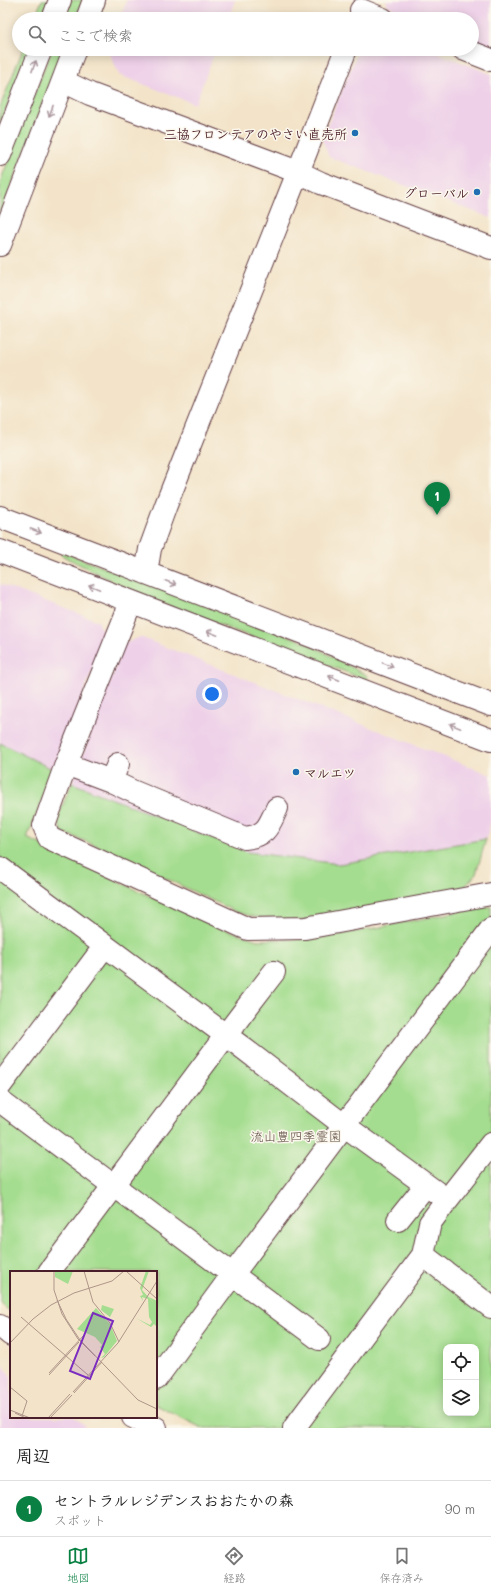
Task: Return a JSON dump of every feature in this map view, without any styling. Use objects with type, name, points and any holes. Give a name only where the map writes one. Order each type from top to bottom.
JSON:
[{"type":"street","points":[[56,12],[60,0]]},
{"type":"street","points":[[90,12],[94,0]]},
{"type":"street","points":[[479,55],[491,60]]},
{"type":"street","points":[[0,155],[38,56]]},
{"type":"street","points":[[0,245],[72,56]]},
{"type":"street","points":[[146,573],[150,549],[166,505],[343,56]]},
{"type":"street","points":[[63,81],[90,94],[298,172],[328,186],[491,248]]},
{"type":"street","points":[[0,517],[491,705]]},
{"type":"street","points":[[0,551],[491,740]]},
{"type":"street","points":[[131,602],[70,740],[66,764],[44,826],[49,838],[248,929],[305,928],[491,894]]},
{"type":"street","points":[[66,764],[114,772],[132,791],[245,838],[255,837],[262,834],[269,826],[277,808]]},
{"type":"street","points":[[0,868],[104,947],[226,1035],[345,1126],[447,1200]]},
{"type":"street","points":[[157,1378],[491,929]]},
{"type":"street","points":[[0,1086],[104,947]]},
{"type":"street","points":[[50,1271],[274,972]]},
{"type":"street","points":[[0,1101],[319,1339]]},
{"type":"street","points":[[294,1428],[423,1255],[430,1223],[491,1144]]},
{"type":"street","points":[[398,1220],[426,1185]]},
{"type":"street","points":[[423,1255],[491,1307]]},
{"type":"street","points":[[0,1326],[10,1334]]},
{"type":"street","points":[[135,1418],[156,1428]]},
{"type":"shaded area","points":[[127,0],[235,0],[231,12],[123,12]]},
{"type":"shaded area","points":[[386,0],[491,0],[491,46],[479,41],[479,12],[404,12],[388,6]]},
{"type":"shaded area","points":[[111,56],[213,56],[195,104],[119,75]]},
{"type":"shaded area","points":[[356,56],[446,56],[491,74],[491,218],[329,157],[322,139]]},
{"type":"shaded area","points":[[0,584],[98,621],[105,637],[54,770],[0,743]]},
{"type":"shaded area","name":"マルエツ","points":[[140,637],[491,775],[491,822],[486,839],[339,864],[247,852],[72,783],[124,644]]},
{"type":"shaded area","points":[[0,1361],[10,1376],[10,1418],[75,1418],[85,1425],[83,1428],[0,1428]]},
{"type":"green space","points":[[42,0],[49,0],[44,12],[37,12]]},
{"type":"green space","points":[[71,0],[83,0],[79,12],[67,12]]},
{"type":"green space","points":[[20,56],[26,56],[0,124],[0,107]]},
{"type":"green space","points":[[49,56],[61,56],[0,215],[0,182]]},
{"type":"green space","points":[[62,552],[305,642],[368,676],[367,680],[142,596],[61,555]]},
{"type":"green space","name":"流山豊四季霊園","points":[[0,743],[54,770],[27,838],[164,903],[222,928],[257,940],[312,939],[361,931],[481,907],[491,907],[491,1428],[202,1428],[157,1406],[157,1271],[10,1271],[10,1311],[0,1303]]},
{"type":"green space","points":[[72,783],[247,852],[339,864],[486,839],[476,874],[462,890],[304,921],[255,917],[236,912],[105,849],[62,832],[57,819]]},
{"type":"place","name":"三協フロンテアのやさい直売所","points":[[355,133]]},
{"type":"place","name":"グローバル","points":[[477,192]]},
{"type":"place","name":"セントラルレジデンスおおたかの森","points":[[437,515]]},
{"type":"place","name":"マルエツ","points":[[296,772]]}]
